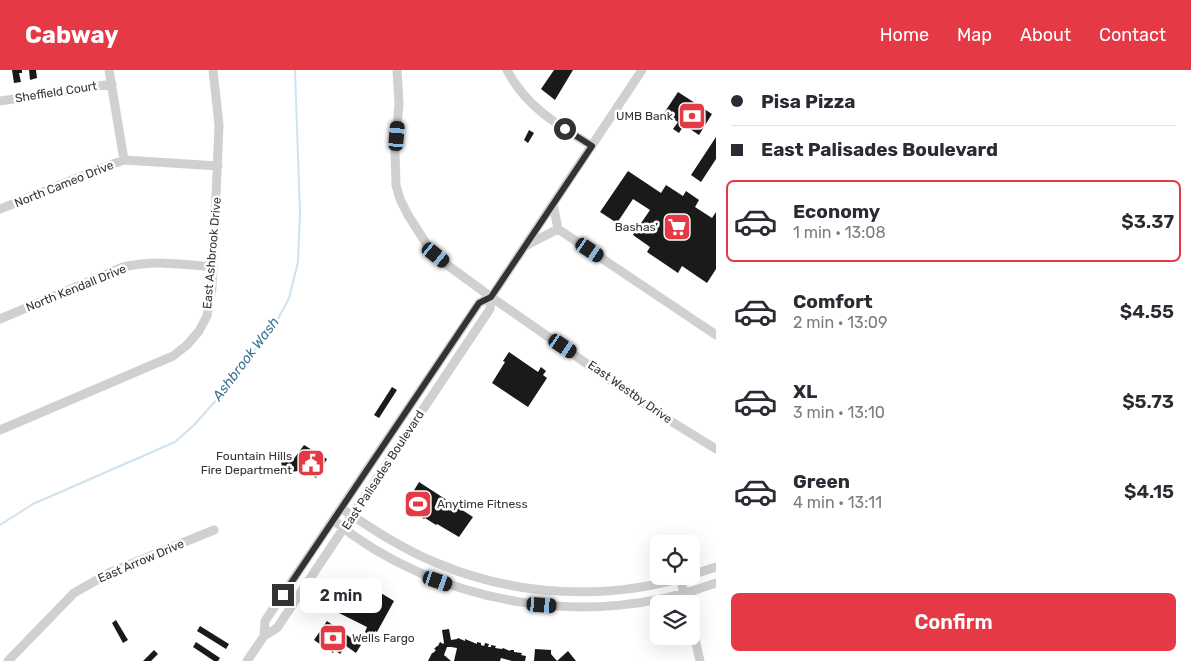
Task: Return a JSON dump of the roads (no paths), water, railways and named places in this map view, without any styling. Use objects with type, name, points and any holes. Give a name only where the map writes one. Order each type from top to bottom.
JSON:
[{"type":"street","points":[[110,70],[124,160]]},
{"type":"street","name":"East Ashbrook Drive","points":[[0,430],[181,351],[198,331],[207,316],[213,267],[218,166],[218,106],[213,70]]},
{"type":"street","name":"East Westby Drive","points":[[396,70],[399,104],[395,153],[396,185],[400,199],[422,237],[436,255],[491,297],[656,412],[716,449]]},
{"type":"street","points":[[507,70],[521,92],[539,111],[551,121],[592,146]]},
{"type":"street","name":"East Palisades Boulevard","points":[[247,661],[264,636],[277,628],[344,529],[490,310],[491,297],[642,70]]},
{"type":"street","name":"Sheffield Court","points":[[0,101],[112,84]]},
{"type":"street","name":"North Cameo Drive","points":[[0,209],[124,160],[218,166]]},
{"type":"street","points":[[553,204],[558,229],[716,335]]},
{"type":"street","points":[[524,247],[558,229]]},
{"type":"street","name":"North Kendall Drive","points":[[0,320],[112,271],[133,265],[163,262],[213,267]]},
{"type":"street","name":"East Palisades Boulevard","points":[[264,636],[265,621],[340,508],[479,303],[491,297]]},
{"type":"street","points":[[340,508],[403,547],[454,570],[482,579],[510,585],[568,591],[625,589],[651,585]]},
{"type":"street","points":[[333,520],[382,554],[438,581],[503,599],[567,607],[627,604],[683,589],[716,583]]},
{"type":"street","name":"East Arrow Drive","points":[[8,661],[74,593],[111,572],[214,530]]},
{"type":"street","points":[[700,573],[716,567]]},
{"type":"street","points":[[683,589],[685,595]]},
{"type":"street","points":[[567,607],[568,591]]},
{"type":"street","points":[[696,645],[700,661]]},
{"type":"waterway","name":"Ashbrook Wash","points":[[0,525],[33,504],[175,442],[194,425],[219,397],[278,319],[289,298],[298,262],[300,213],[295,70]]},
{"type":"place","name":"UMB Bank","points":[[692,116]]},
{"type":"place","name":"Bashas'","points":[[677,227]]},
{"type":"place","name":"Fountain Hills Fire Department","points":[[311,463]]},
{"type":"place","name":"Anytime Fitness","points":[[418,504]]},
{"type":"place","name":"Wells Fargo","points":[[333,638]]}]
